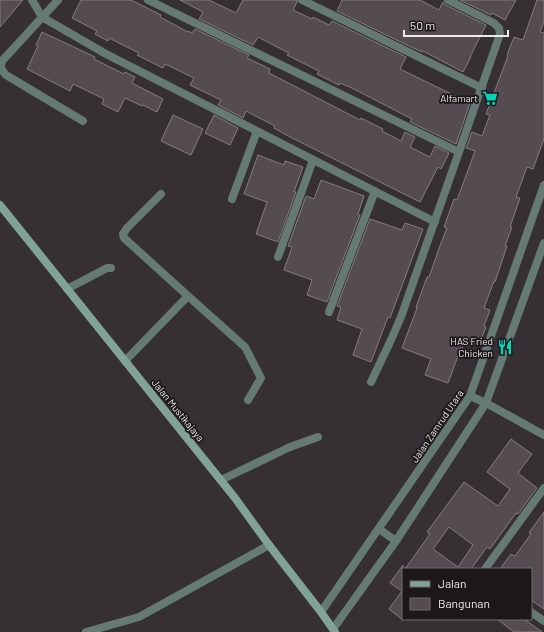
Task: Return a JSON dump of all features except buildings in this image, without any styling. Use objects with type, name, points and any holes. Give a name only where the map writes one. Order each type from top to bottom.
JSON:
[{"type":"main road","name":"Jalan Mustikajaya","points":[[0,205],[236,498],[334,631]]},
{"type":"street","points":[[32,0],[42,17],[106,54],[435,222]]},
{"type":"street","points":[[58,0],[2,60],[0,66],[1,70],[6,75],[83,121]]},
{"type":"street","points":[[148,0],[459,152]]},
{"type":"street","points":[[302,0],[482,88]]},
{"type":"street","points":[[371,382],[392,340],[435,222],[500,34],[499,28],[494,23],[448,0]]},
{"type":"street","points":[[232,199],[257,131]]},
{"type":"street","points":[[278,257],[313,160]]},
{"type":"street","name":"Jalan Zamrud Utara","points":[[321,612],[470,396],[544,186]]},
{"type":"street","points":[[330,312],[375,191]]},
{"type":"street","points":[[161,194],[127,228],[123,234],[124,238],[245,347],[261,378],[248,400]]},
{"type":"street","points":[[334,631],[396,541],[486,403],[544,243]]},
{"type":"street","points":[[68,289],[107,268],[111,268]]},
{"type":"street","points":[[125,361],[188,296]]},
{"type":"street","points":[[470,396],[486,403],[544,436]]},
{"type":"street","points":[[221,480],[290,447],[318,437]]},
{"type":"street","points":[[486,568],[544,488]]},
{"type":"street","points":[[379,529],[396,541]]},
{"type":"street","points":[[86,632],[139,617],[269,544]]},
{"type":"street","points":[[532,612],[543,618]]},
{"type":"place","name":"Alfamart","points":[[490,98]]},
{"type":"place","name":"HAS Fried Chicken","points":[[505,347]]}]
